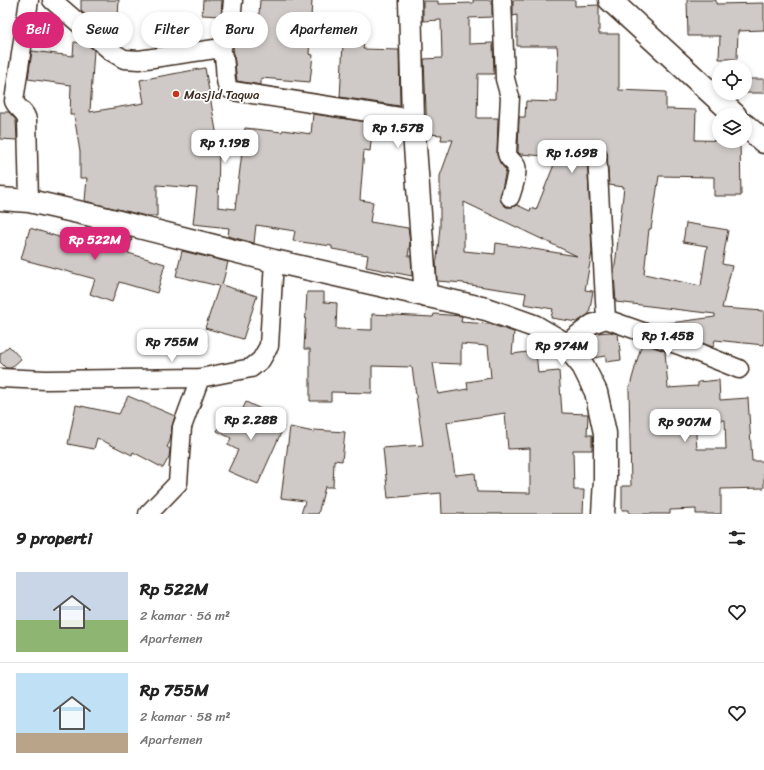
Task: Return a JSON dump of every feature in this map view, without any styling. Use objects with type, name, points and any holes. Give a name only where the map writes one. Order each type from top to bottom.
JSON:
[{"type":"street","points":[[29,0],[14,101],[16,106],[27,115],[29,201]]},
{"type":"street","points":[[52,0],[112,52],[124,59],[139,60],[215,49],[221,50],[225,56],[225,81],[228,88],[233,91],[413,119]]},
{"type":"street","points":[[221,50],[231,22],[232,0]]},
{"type":"street","points":[[410,0],[413,119],[426,296]]},
{"type":"street","points":[[502,0],[505,79],[510,97],[507,153],[508,157],[515,164],[517,169],[510,197]]},
{"type":"street","points":[[610,0],[726,108]]},
{"type":"street","points":[[752,131],[764,142]]},
{"type":"street","points":[[597,154],[606,319]]},
{"type":"street","points":[[0,198],[29,201],[274,261],[486,309],[534,326],[565,344],[583,366],[596,392],[605,433],[603,514]]},
{"type":"street","points":[[0,378],[46,380],[200,378],[251,368],[262,360],[269,346],[274,261]]},
{"type":"street","points":[[565,344],[592,324],[606,319],[679,345],[739,369]]},
{"type":"street","points":[[148,514],[178,483],[182,427],[200,378]]},
{"type":"building","points":[[81,0],[119,0],[118,12],[81,11]]},
{"type":"building","points":[[203,0],[222,0],[221,12],[211,12],[211,15],[203,15]]},
{"type":"building","points":[[260,0],[312,0],[311,12],[276,12],[276,48],[309,48],[309,54],[313,55],[310,82],[261,78],[261,85],[237,81],[233,48],[268,48],[268,12],[259,12]]},
{"type":"building","points":[[473,0],[492,0],[492,17],[469,18],[469,44],[493,43],[494,74],[478,74],[477,118],[498,118],[497,155],[500,163],[506,170],[500,199],[506,207],[517,205],[530,211],[531,208],[536,210],[557,157],[520,154],[518,152],[519,117],[525,117],[526,101],[557,102],[558,59],[557,46],[517,46],[517,15],[513,16],[513,0],[575,0],[575,6],[599,5],[599,34],[619,34],[619,90],[666,92],[666,109],[696,110],[695,140],[712,140],[712,148],[740,148],[741,196],[714,196],[714,177],[659,176],[651,229],[649,229],[644,274],[701,286],[707,246],[683,242],[686,223],[728,230],[722,264],[732,266],[722,308],[764,311],[764,345],[715,340],[713,347],[655,325],[715,317],[715,314],[616,302],[614,275],[624,187],[609,185],[607,153],[602,145],[597,144],[591,145],[587,155],[592,252],[585,290],[593,291],[589,314],[577,322],[551,318],[553,309],[524,304],[526,293],[464,283],[437,281],[436,260],[440,226],[440,176],[453,140],[441,140],[442,135],[427,134],[424,59],[442,58],[441,20],[423,21],[423,1],[438,1],[438,4],[473,3]],"holes":[[[464,202],[577,256],[496,243],[495,254],[464,251]]]},
{"type":"building","points":[[687,0],[716,0],[716,4],[764,3],[764,30],[738,31],[737,59],[719,59],[720,36],[688,36]]},
{"type":"building","points":[[74,48],[91,48],[94,50],[90,112],[144,103],[140,80],[205,68],[219,148],[218,207],[235,209],[245,128],[282,132],[283,130],[311,134],[313,114],[373,123],[370,151],[364,150],[360,200],[373,202],[370,222],[408,228],[410,243],[408,256],[411,256],[412,276],[366,267],[368,255],[332,249],[332,246],[293,241],[295,231],[256,225],[254,243],[228,236],[229,228],[193,224],[197,188],[157,185],[157,216],[146,216],[85,201],[87,178],[80,178],[80,152],[74,115],[70,115],[71,85],[28,79],[32,51],[73,56]]},
{"type":"building","points":[[343,48],[399,50],[400,106],[340,97]]},
{"type":"building","points":[[752,79],[764,79],[764,93],[752,93]]},
{"type":"building","points":[[0,112],[9,112],[16,120],[17,140],[0,139]]},
{"type":"building","points":[[30,228],[65,239],[66,234],[90,241],[94,229],[132,239],[128,253],[165,264],[157,293],[119,282],[112,302],[90,294],[95,279],[21,259]]},
{"type":"building","points":[[182,251],[228,262],[222,285],[257,296],[243,339],[205,328],[219,286],[176,276]]},
{"type":"building","points":[[307,292],[324,292],[324,302],[337,303],[336,328],[338,329],[372,330],[372,314],[433,317],[434,314],[462,316],[461,322],[489,324],[514,332],[512,354],[536,351],[538,373],[559,371],[562,413],[588,414],[587,435],[592,435],[592,450],[573,450],[574,490],[584,490],[583,514],[442,514],[441,493],[388,498],[383,448],[423,445],[412,367],[372,366],[372,393],[331,392],[331,401],[310,401],[310,349],[304,349]],"holes":[[[461,344],[488,346],[491,378],[467,382],[468,389],[438,394],[433,363],[461,364]],[[505,413],[508,449],[530,448],[530,493],[477,492],[475,473],[455,475],[447,422]]]},
{"type":"building","points":[[610,332],[618,334],[621,360],[606,362],[606,356],[592,358],[589,353],[587,341],[597,333]]},
{"type":"building","points":[[642,343],[665,351],[668,388],[698,386],[698,382],[719,380],[720,400],[748,398],[752,461],[764,461],[764,488],[721,489],[721,514],[696,514],[696,509],[670,510],[670,514],[629,514],[629,510],[622,510],[622,486],[631,486],[629,389]],"holes":[[[725,420],[726,449],[697,449],[695,422]]]},
{"type":"building","points":[[9,346],[21,359],[11,368],[6,368],[0,362],[0,354]]},
{"type":"building","points":[[128,396],[175,416],[170,441],[167,447],[170,449],[169,457],[163,468],[133,452],[132,455],[97,438],[94,449],[68,444],[76,405],[119,414]]},
{"type":"building","points":[[246,402],[278,417],[275,424],[284,426],[258,484],[228,471],[238,450],[228,445],[231,438],[217,431],[225,415],[237,421]]},
{"type":"building","points":[[290,427],[314,432],[314,430],[345,432],[342,461],[334,460],[333,487],[325,487],[318,514],[301,514],[305,501],[281,498]]},
{"type":"place","name":"Masjid Taqwa","points":[[176,94]]}]
